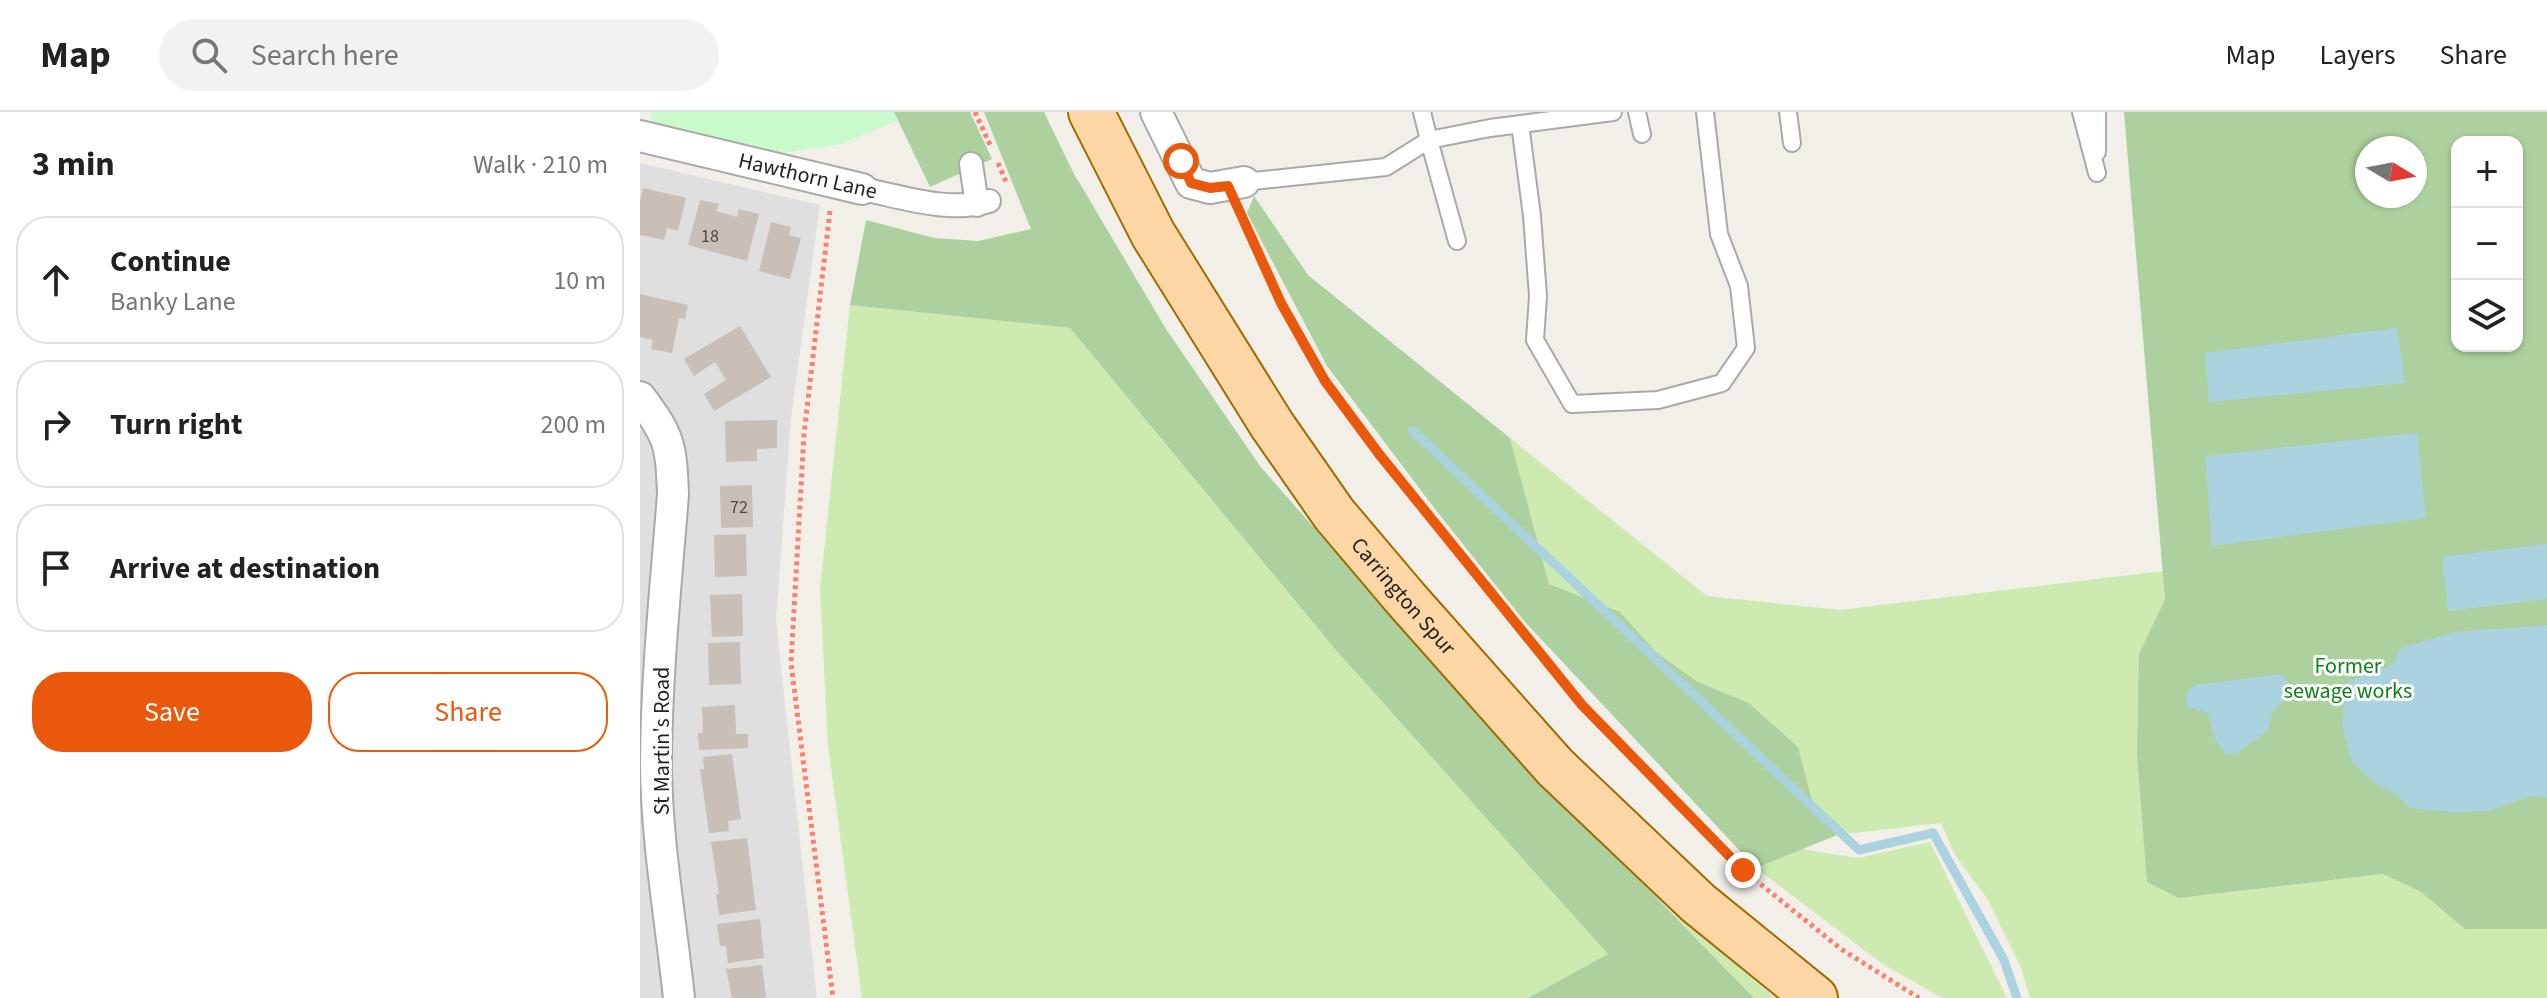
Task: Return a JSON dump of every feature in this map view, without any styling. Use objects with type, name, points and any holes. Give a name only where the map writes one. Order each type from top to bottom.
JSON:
[{"type":"main road","name":"Carrington Spur","points":[[1091,112],[1153,234],[1272,425],[1334,514],[1555,767],[1698,903],[1815,998]]},
{"type":"street","points":[[1156,112],[1191,183],[1210,188],[1236,184]]},
{"type":"street","name":"Hawthorn Lane","points":[[640,136],[937,204],[983,203],[971,164]]},
{"type":"street","name":"St Martin's Road","points":[[640,397],[668,437],[672,462],[673,494],[657,712],[656,770],[679,998]]},
{"type":"lane","points":[[1422,112],[1457,241]]},
{"type":"lane","points":[[1236,184],[1386,167],[1429,140],[1613,112]]},
{"type":"lane","points":[[1637,112],[1642,134]]},
{"type":"lane","points":[[1520,124],[1538,296],[1535,340],[1572,404],[1658,400],[1722,383],[1746,348],[1739,286],[1719,234],[1705,112]]},
{"type":"lane","points":[[1788,112],[1792,143]]},
{"type":"lane","points":[[2081,112],[2097,173],[2097,112]]},
{"type":"path","points":[[1236,184],[1281,303],[1325,381],[1379,454],[1582,705],[1743,870],[1841,949],[1919,998]]},
{"type":"path","points":[[833,998],[791,663],[804,434],[848,185]]},
{"type":"shaded area","points":[[640,163],[820,205],[791,418],[776,620],[817,998],[640,998]]},
{"type":"green space","points":[[651,112],[894,112],[897,121],[841,144],[783,153],[653,129]]},
{"type":"green space","points":[[894,112],[970,112],[992,159],[930,187]]},
{"type":"green space","points":[[984,112],[1044,112],[1073,172],[1166,329],[1260,466],[1462,697],[1754,998],[1528,998],[1608,954],[1335,649],[1070,328],[850,305],[866,220],[934,238],[978,241],[1031,229]]},
{"type":"green space","name":"Former sewage works","points":[[2124,112],[2547,112],[2547,929],[2465,929],[2421,892],[2383,874],[2179,898],[2147,882],[2137,755],[2139,654],[2165,599]]},
{"type":"green space","points":[[1254,196],[1308,275],[1510,438],[1549,584],[1620,612],[1656,652],[1698,682],[1749,703],[1798,747],[1816,815],[1837,835],[1756,868],[1525,622],[1327,366],[1247,213]]},
{"type":"green space","points":[[850,305],[1070,328],[1335,649],[1609,954],[1528,998],[862,998],[828,746],[820,589]]},
{"type":"green space","points":[[1510,438],[1707,596],[1840,610],[2163,571],[2165,599],[2139,654],[2179,898],[2383,874],[2421,892],[2465,929],[2547,929],[2547,998],[2030,998],[2021,968],[1988,900],[1955,855],[1941,823],[1837,835],[1816,815],[1798,747],[1749,703],[1698,682],[1656,652],[1619,612],[1549,584]]},
{"type":"green space","points":[[1930,842],[2007,998],[1942,998],[1881,963],[1756,868],[1801,849],[1858,858]]},
{"type":"green space","points":[[1642,881],[1715,947],[1776,998],[1754,998]]},
{"type":"water","points":[[2397,328],[2405,383],[2209,402],[2205,353]]},
{"type":"water","points":[[2417,433],[2426,518],[2212,546],[2205,456]]},
{"type":"water","points":[[2547,544],[2547,599],[2448,611],[2442,557]]},
{"type":"water","points":[[2547,625],[2547,798],[2532,796],[2488,811],[2410,808],[2396,794],[2372,782],[2351,760],[2342,725],[2347,682],[2392,665],[2401,648],[2455,632]]},
{"type":"water","points":[[2282,674],[2290,685],[2286,699],[2273,711],[2268,730],[2238,753],[2225,754],[2214,737],[2208,713],[2186,706],[2187,692],[2195,685]]},
{"type":"building","points":[[643,188],[686,198],[678,231],[667,228],[664,240],[640,235]]},
{"type":"building","points":[[700,200],[719,204],[716,211],[737,217],[739,209],[759,214],[747,261],[688,245]]},
{"type":"building","points":[[771,222],[791,227],[789,235],[801,238],[790,279],[759,271]]},
{"type":"building","points":[[640,294],[688,305],[685,319],[679,318],[672,353],[651,349],[653,340],[640,337]]},
{"type":"building","points":[[740,326],[771,377],[714,411],[704,394],[726,380],[715,362],[694,376],[684,359]]},
{"type":"building","points":[[777,420],[777,448],[757,449],[757,461],[726,462],[725,421]]},
{"type":"building","points":[[752,485],[753,527],[721,528],[720,486]]},
{"type":"building","points":[[746,534],[747,576],[715,577],[714,535]]},
{"type":"building","points":[[742,594],[743,636],[712,637],[710,595]]},
{"type":"building","points":[[740,642],[741,684],[709,685],[708,643]]},
{"type":"building","points":[[735,705],[736,734],[748,734],[748,748],[699,750],[698,733],[703,733],[702,707]]},
{"type":"building","points":[[732,754],[741,819],[728,821],[729,831],[709,833],[700,769],[704,769],[703,757]]},
{"type":"building","points":[[747,838],[756,910],[719,915],[711,842]]},
{"type":"building","points":[[760,919],[764,958],[728,963],[726,946],[720,946],[717,924]]},
{"type":"building","points":[[762,965],[766,998],[732,998],[726,969]]},
{"type":"waterway","points":[[1412,430],[1859,850],[1933,833],[2004,960],[2017,998]]},
{"type":"route","points":[[1181,161],[1191,183],[1210,188],[1228,186],[1281,303],[1325,381],[1379,454],[1582,705],[1743,870]]}]
